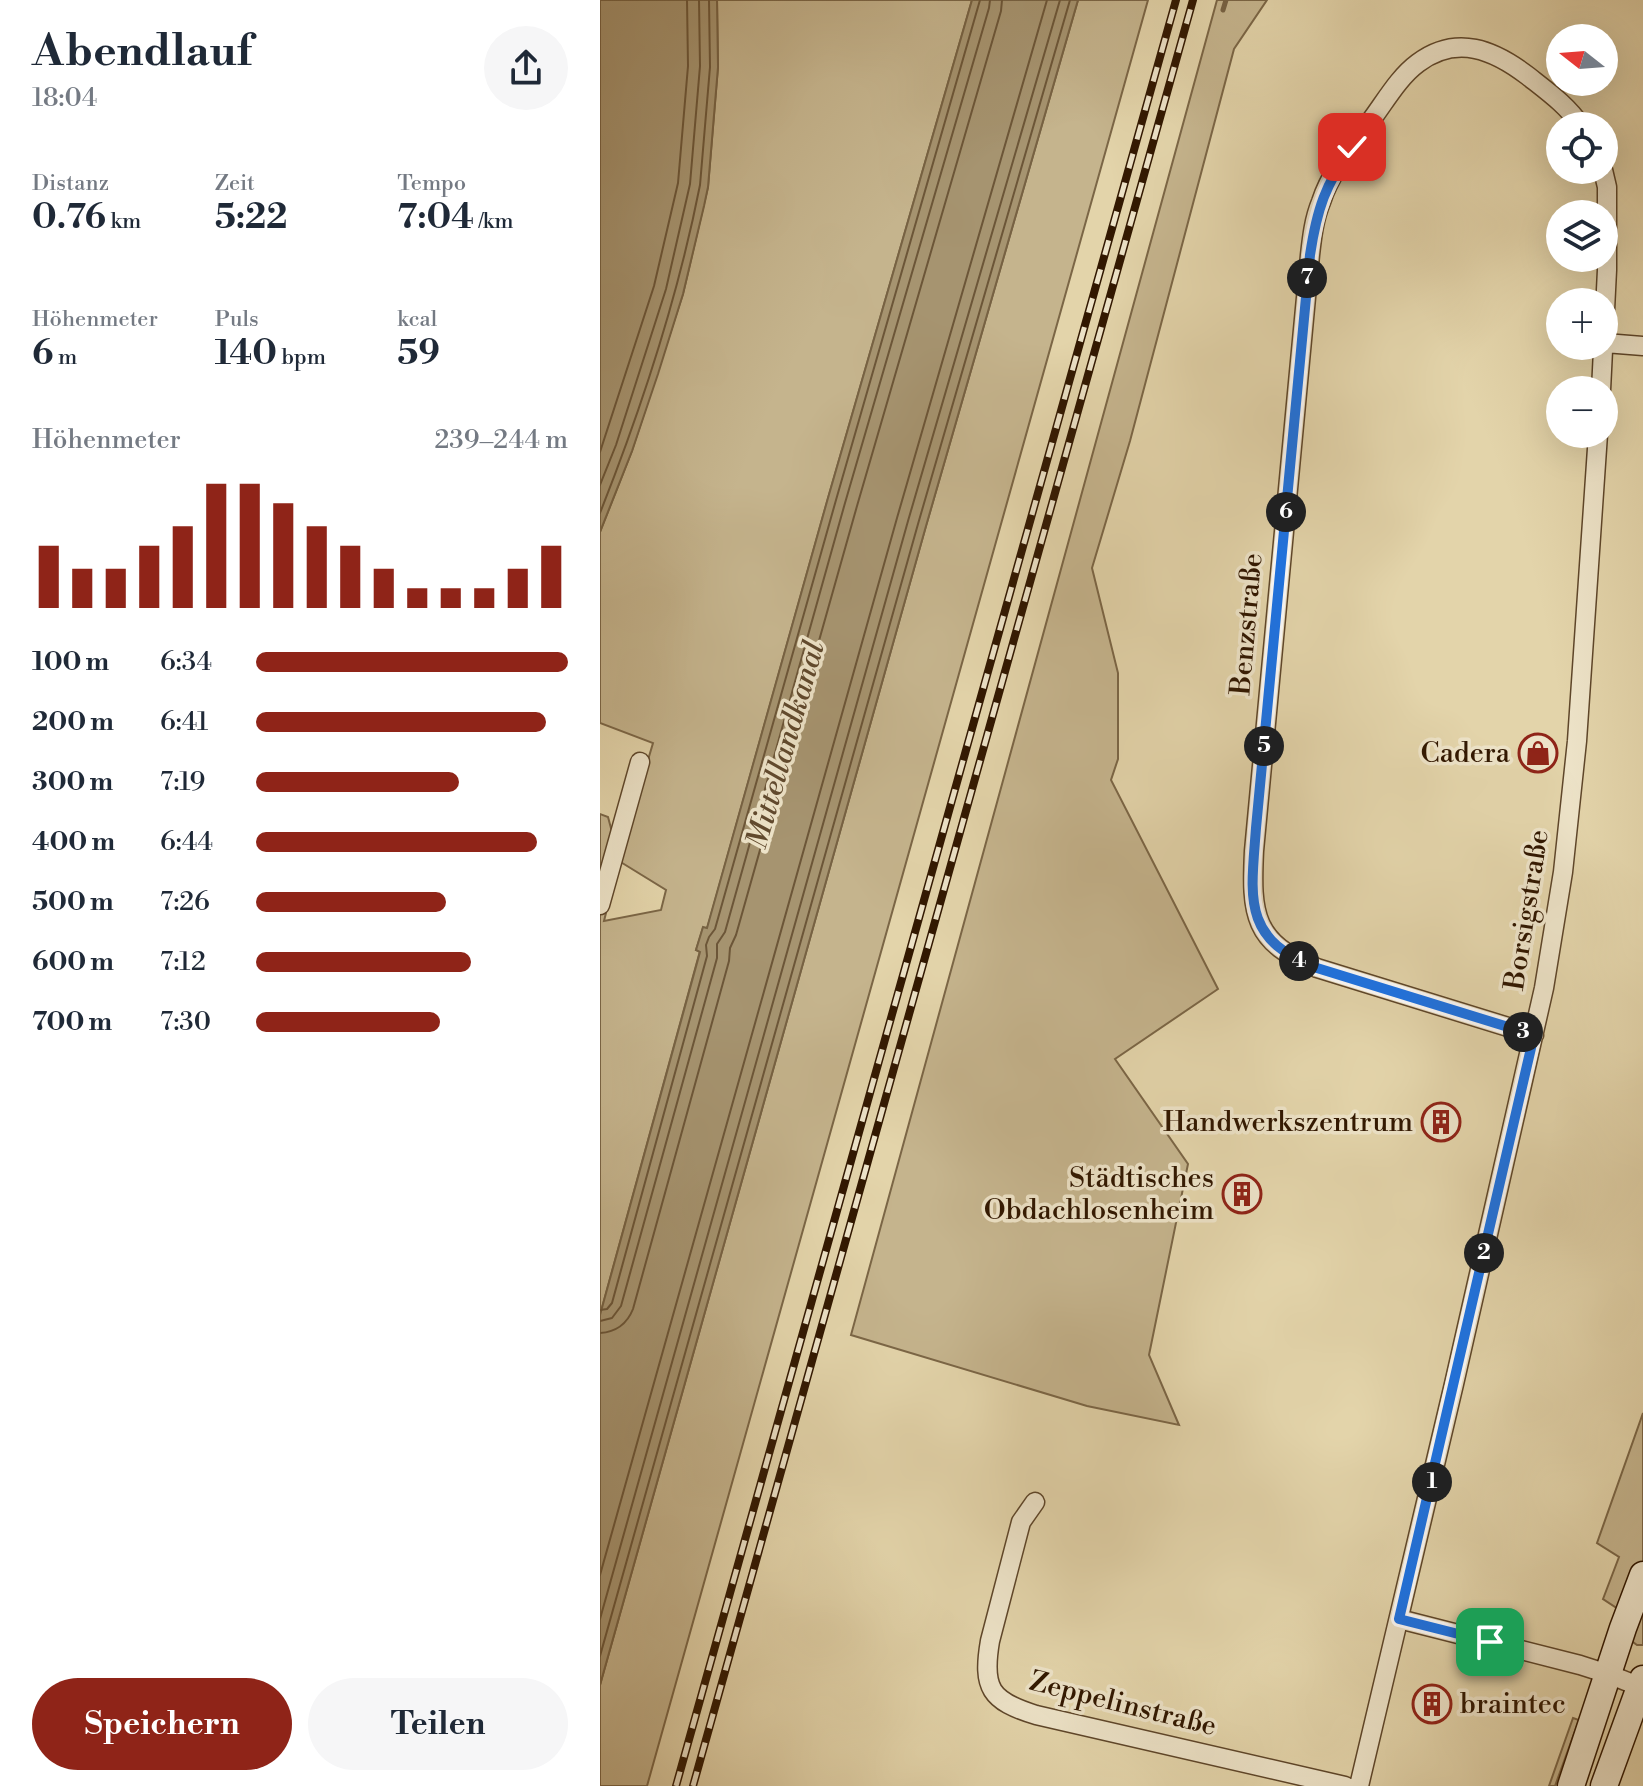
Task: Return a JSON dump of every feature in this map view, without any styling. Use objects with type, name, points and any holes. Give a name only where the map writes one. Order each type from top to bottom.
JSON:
[{"type":"main road","points":[[1571,1786],[1643,1575]]},
{"type":"main road","points":[[1604,1786],[1642,1685]]},
{"type":"street","name":"Benzstraße","points":[[1534,1035],[1288,956],[1276,947],[1260,924],[1255,911],[1253,879],[1310,255],[1321,200],[1335,171],[1400,81],[1417,63],[1437,51],[1457,46],[1501,57],[1555,98],[1568,112]]},
{"type":"street","points":[[1606,184],[1606,288]]},
{"type":"street","points":[[1618,344],[1643,346]]},
{"type":"street","name":"Borsigstraße","points":[[1359,1786],[1534,1035],[1563,872],[1579,716],[1597,448]]},
{"type":"street","points":[[600,905],[640,762]]},
{"type":"street","name":"Zeppelinstraße","points":[[1035,1502],[1021,1522],[989,1650],[987,1678],[1002,1701],[1036,1715],[1345,1786]]},
{"type":"street","points":[[1399,1619],[1580,1665],[1642,1685]]},
{"type":"shaded area","points":[[717,0],[972,0],[707,929],[703,928],[696,950],[700,951],[600,1315],[600,814],[608,817],[619,858],[653,743],[600,723],[600,532],[632,451],[683,294],[708,187],[718,67]],"holes":[[[619,861],[666,890],[661,910],[604,921]]]},
{"type":"shaded area","points":[[1078,0],[1148,0],[647,1786],[600,1786],[600,1685],[926,526]]},
{"type":"shaded area","points":[[1217,0],[1267,0],[1234,49],[1130,441],[1092,568],[1118,673],[1118,759],[1111,780],[1218,989],[1115,1059],[1188,1164],[1149,1355],[1179,1425],[1087,1406],[851,1335]]},
{"type":"shaded area","points":[[1643,1413],[1643,1645],[1637,1645],[1618,1609],[1603,1599],[1619,1557],[1597,1543]]},
{"type":"shaded area","points":[[1573,1718],[1579,1720],[1555,1786],[1549,1786]]},
{"type":"water","points":[[600,0],[717,0],[718,67],[708,187],[683,294],[632,451],[600,532]]},
{"type":"water","name":"Mittellandkanal","points":[[972,0],[1078,0],[926,526],[600,1685],[600,1315],[700,952],[696,950],[703,927],[707,928]]},
{"type":"waterway","points":[[1223,10],[1226,0]]},
{"type":"railway","points":[[676,1786],[1176,0]]},
{"type":"railway","points":[[693,1786],[1193,0]]},
{"type":"place","name":"Cadera","points":[[1538,753]]},
{"type":"place","name":"Handwerkszentrum","points":[[1441,1122]]},
{"type":"place","name":"Städtisches Obdachlosenheim","points":[[1242,1194]]},
{"type":"place","name":"braintec","points":[[1432,1704]]},
{"type":"route","points":[[1352,147],[1335,171],[1314,223],[1256,828],[1253,896],[1260,924],[1276,947],[1288,956],[1317,968],[1534,1035],[1399,1619],[1490,1642]]}]
